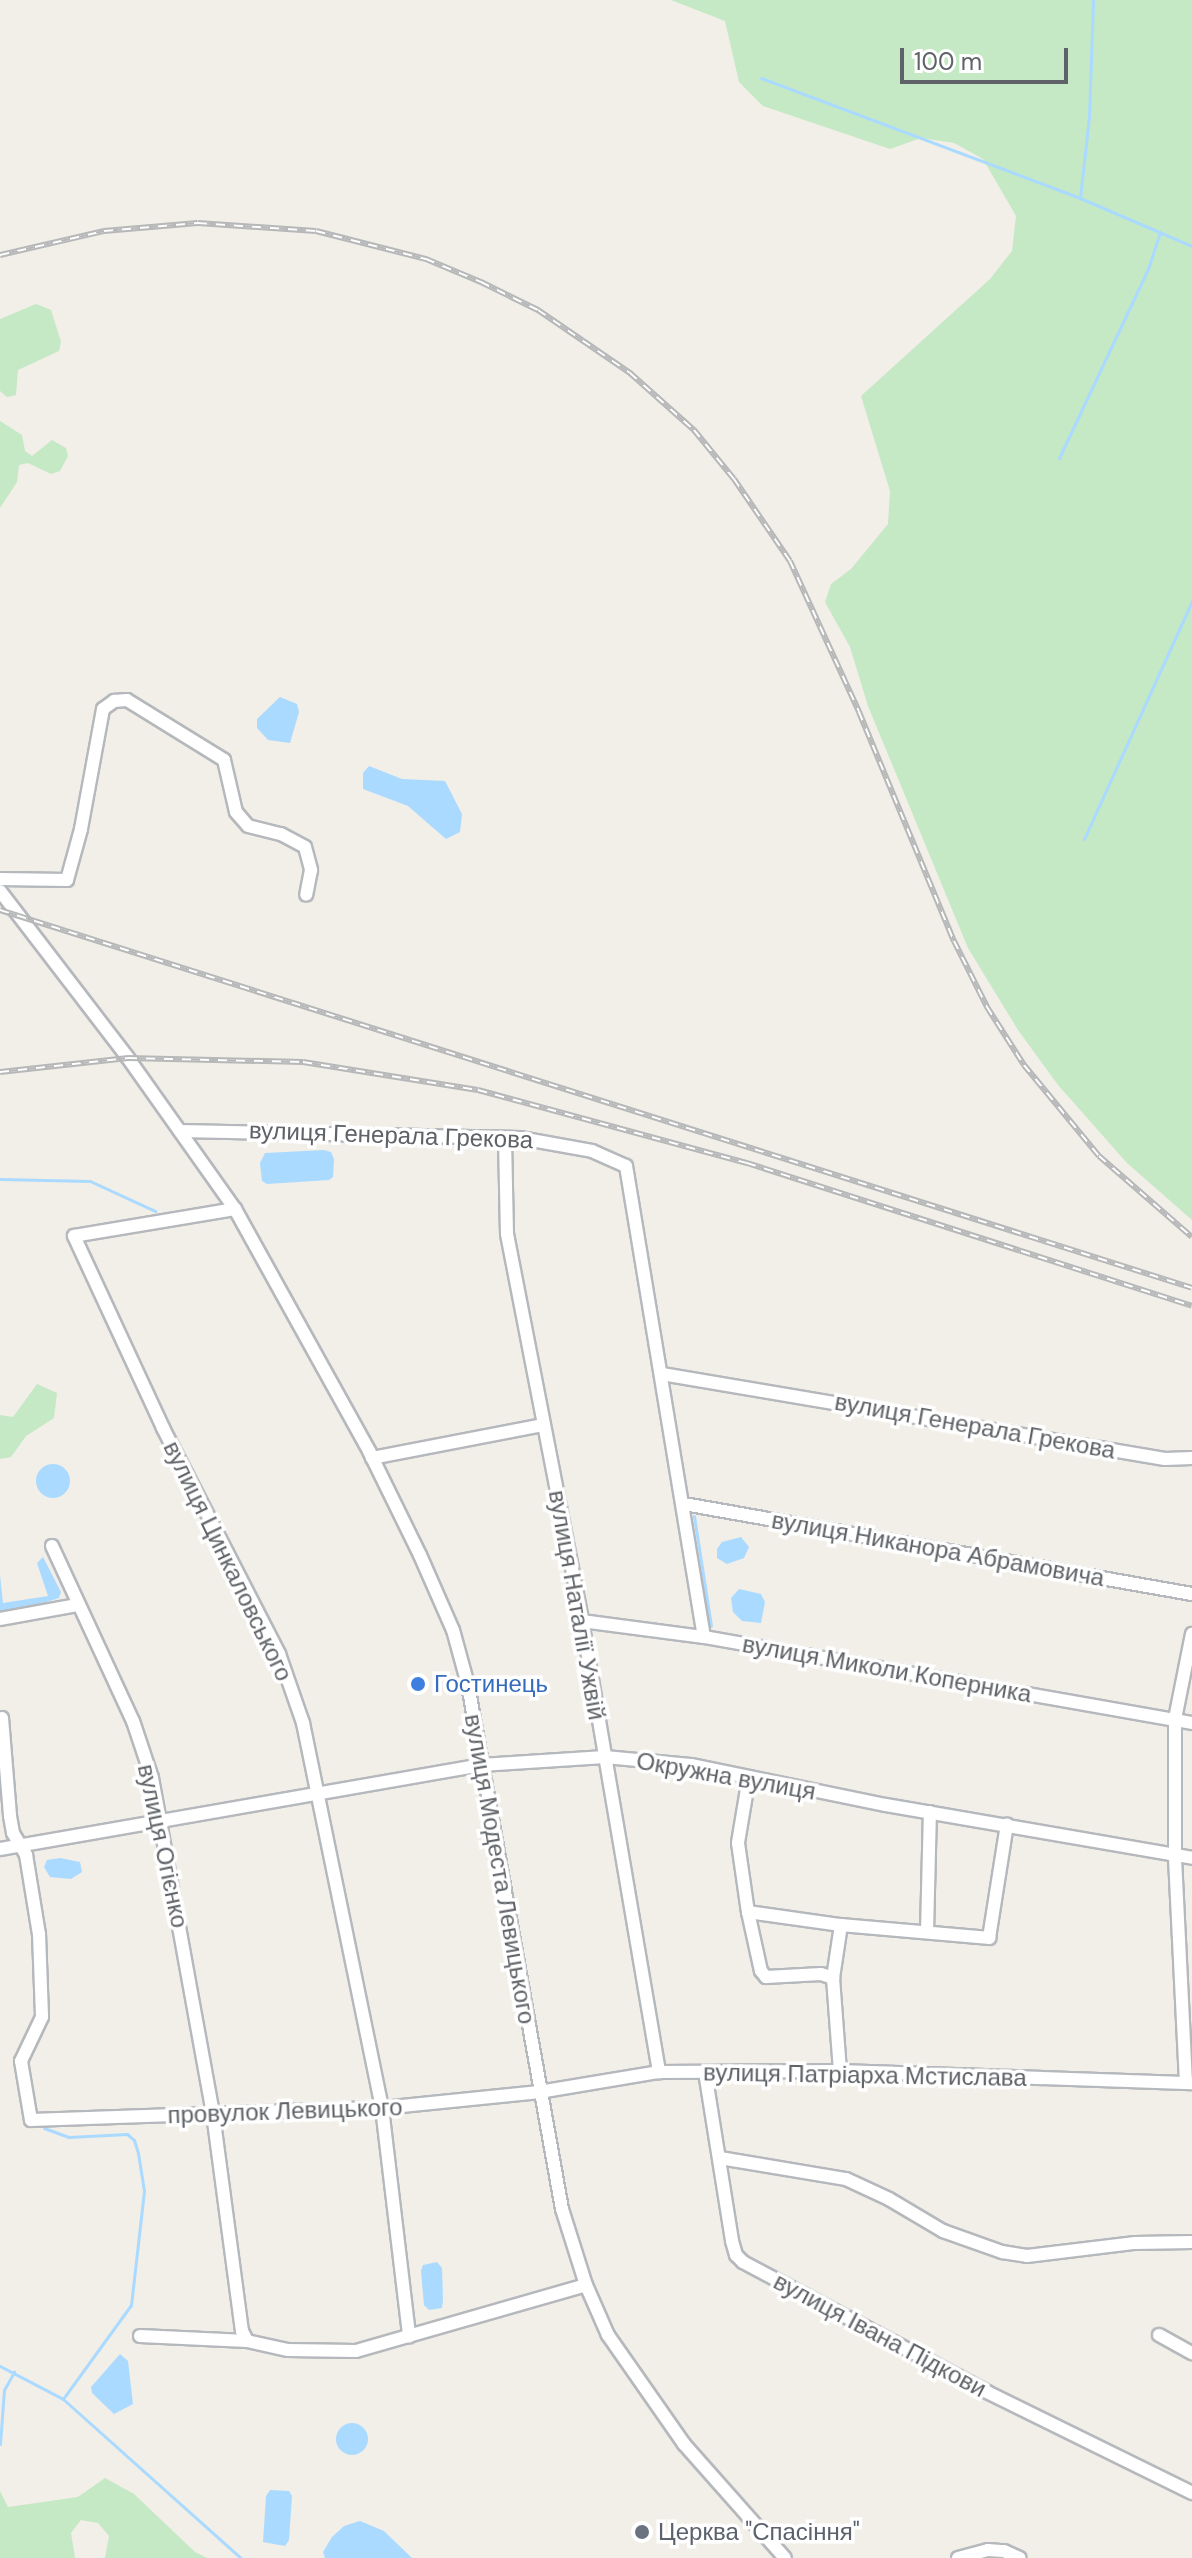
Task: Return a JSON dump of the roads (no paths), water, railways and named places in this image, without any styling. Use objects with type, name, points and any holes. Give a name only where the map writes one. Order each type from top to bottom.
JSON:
[{"type":"street","points":[[0,879],[67,880],[79,842],[103,709],[114,701],[127,700],[224,760],[236,812],[248,826],[281,834],[305,847],[311,870],[306,895]]},
{"type":"street","name":"вулиця Модеста Левицького","points":[[0,891],[235,1209],[272,1271],[372,1458],[453,1630],[468,1685],[562,2209],[586,2285],[608,2335],[684,2444],[785,2558]]},
{"type":"street","name":"вулиця Генерала Грекова","points":[[180,1131],[226,1129],[520,1138],[592,1151],[626,1166],[704,1637]]},
{"type":"street","name":"вулиця Наталії Ужвій","points":[[505,1139],[507,1234],[582,1621],[659,2072]]},
{"type":"street","name":"вулиця Цинкаловського","points":[[235,1209],[74,1236],[163,1428],[279,1654],[303,1723],[382,2108],[409,2336]]},
{"type":"street","name":"вулиця Генерала Грекова","points":[[662,1374],[1165,1459],[1192,1458]]},
{"type":"street","points":[[372,1458],[543,1425]]},
{"type":"street","name":"вулиця Никанора Абрамовича","points":[[684,1504],[1192,1594]]},
{"type":"street","name":"вулиця Огієнко","points":[[52,1546],[133,1721],[152,1778],[213,2114],[240,2316],[247,2341]]},
{"type":"street","points":[[0,1619],[77,1605]]},
{"type":"street","name":"вулиця Миколи Коперника","points":[[582,1621],[704,1637],[1192,1723]]},
{"type":"street","points":[[1189,2083],[1175,1855],[1175,1719],[1192,1634]]},
{"type":"street","points":[[2,1718],[10,1816],[13,1833],[21,1846]]},
{"type":"street","name":"Окружна вулиця","points":[[0,1849],[481,1765],[605,1757],[691,1765],[930,1812],[1192,1858]]},
{"type":"street","points":[[749,1777],[738,1843],[761,1971],[766,1977],[821,1974],[833,1978]]},
{"type":"street","points":[[927,1932],[930,1812]]},
{"type":"street","points":[[748,1912],[841,1925],[989,1938],[1007,1824]]},
{"type":"street","name":"провулок Левицького","points":[[21,1846],[36,1910],[41,1975],[42,2017],[21,2061],[31,2120],[382,2108],[539,2092]]},
{"type":"street","points":[[840,2071],[833,1978],[841,1925]]},
{"type":"street","name":"вулиця Патріарха Мстислава","points":[[539,2092],[659,2072],[840,2071],[1189,2083]]},
{"type":"street","name":"вулиця Івана Підкови","points":[[705,2072],[732,2241],[743,2262],[987,2392],[1192,2493]]},
{"type":"street","points":[[720,2158],[846,2179],[868,2187],[943,2231],[1002,2252],[1027,2256],[1135,2243],[1192,2242]]},
{"type":"street","points":[[140,2336],[247,2341],[288,2350],[356,2351],[586,2285]]},
{"type":"street","points":[[1159,2335],[1192,2353]]},
{"type":"street","points":[[958,2558],[988,2550],[1004,2551],[1020,2558]]},
{"type":"water","points":[[280,697],[297,704],[299,712],[290,743],[268,740],[257,728],[257,719]]},
{"type":"water","points":[[369,766],[402,779],[445,781],[462,814],[460,832],[446,839],[408,806],[363,789],[363,773]]},
{"type":"water","points":[[331,1152],[334,1159],[333,1177],[329,1180],[267,1184],[262,1181],[260,1163],[265,1153]]},
{"type":"water","points":[[53,1464],[65,1469],[70,1481],[65,1493],[53,1498],[41,1493],[36,1481],[41,1469]]},
{"type":"water","points":[[741,1537],[749,1547],[744,1558],[727,1564],[717,1558],[717,1549],[722,1542]]},
{"type":"water","points":[[43,1557],[61,1592],[59,1598],[12,1613],[0,1613],[0,1575],[3,1603],[48,1596],[37,1563]]},
{"type":"water","points":[[739,1589],[761,1594],[765,1602],[761,1623],[742,1621],[733,1612],[731,1598]]},
{"type":"water","points":[[60,1858],[80,1862],[82,1872],[71,1879],[50,1877],[44,1867],[47,1860]]},
{"type":"water","points":[[437,2262],[442,2268],[442,2308],[429,2310],[424,2305],[421,2271],[423,2265]]},
{"type":"water","points":[[120,2354],[128,2361],[133,2404],[114,2414],[92,2393],[91,2387]]},
{"type":"water","points":[[352,2423],[364,2427],[368,2439],[364,2451],[352,2455],[340,2451],[336,2439],[340,2427]]},
{"type":"water","points":[[270,2490],[289,2491],[292,2496],[289,2540],[285,2546],[263,2542],[266,2496]]},
{"type":"water","points":[[360,2521],[384,2531],[412,2558],[325,2558],[323,2552],[332,2537],[344,2526]]},
{"type":"waterway","points":[[1080,198],[1089,117],[1093,0]]},
{"type":"waterway","points":[[761,78],[1080,198],[1192,246]]},
{"type":"waterway","points":[[1059,458],[1148,269],[1160,232]]},
{"type":"waterway","points":[[1084,839],[1192,601]]},
{"type":"waterway","points":[[0,1179],[90,1181],[155,1211]]},
{"type":"waterway","points":[[694,1516],[711,1626]]},
{"type":"waterway","points":[[44,2128],[69,2137],[127,2134],[134,2140],[138,2153],[144,2191],[131,2305],[63,2399]]},
{"type":"waterway","points":[[0,2366],[63,2399],[241,2558]]},
{"type":"waterway","points":[[0,2444],[4,2390],[14,2372]]},
{"type":"railway","points":[[0,255],[104,231],[198,223],[316,231],[426,259],[481,282],[538,310],[630,373],[694,430],[734,479],[790,561],[859,712],[954,941],[987,1007],[1024,1065],[1099,1156],[1192,1237]]},
{"type":"railway","points":[[0,910],[1192,1288]]},
{"type":"railway","points":[[0,1072],[128,1058],[303,1062],[478,1090],[747,1163],[1192,1306]]},
{"type":"place","name":"Гостинець","points":[[418,1684]]},
{"type":"place","name":"Церква \"Спасіння\"","points":[[642,2532]]}]
